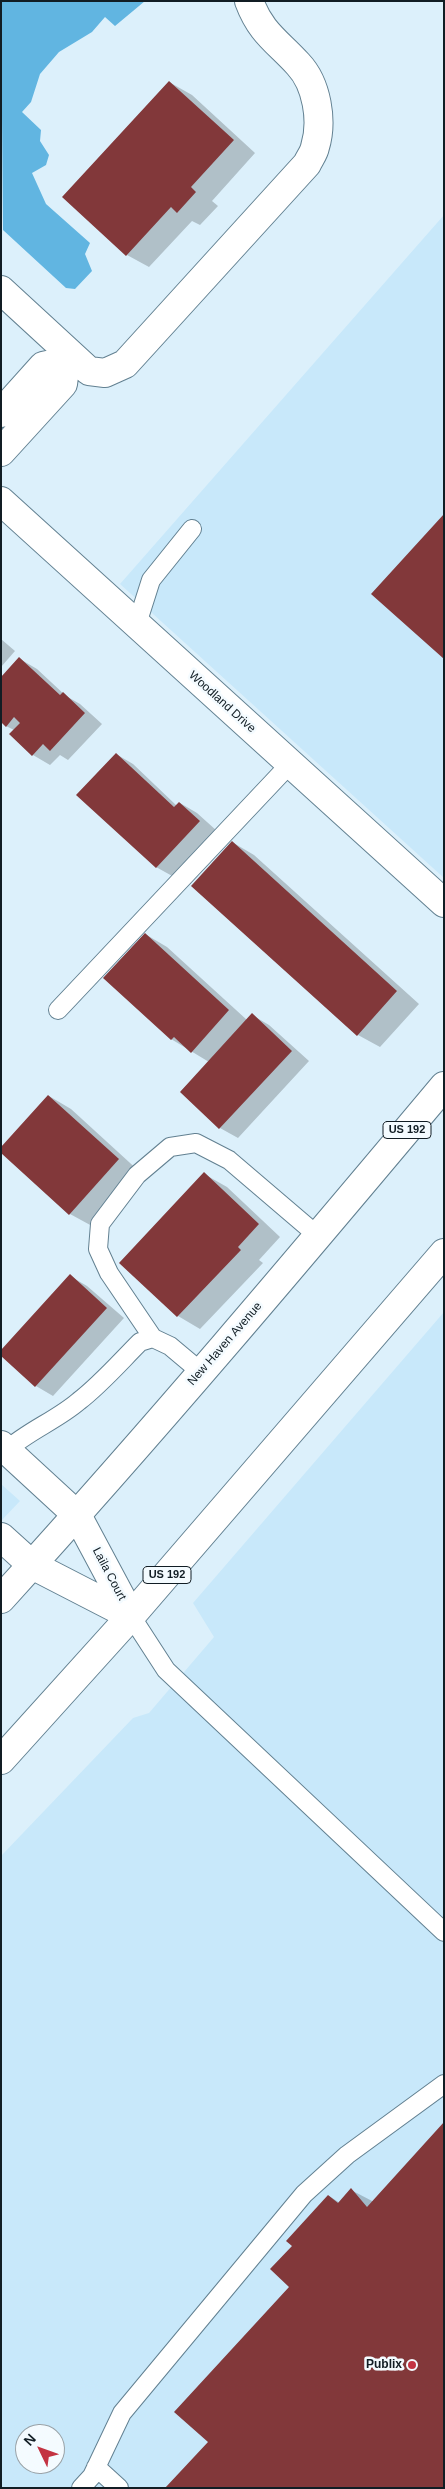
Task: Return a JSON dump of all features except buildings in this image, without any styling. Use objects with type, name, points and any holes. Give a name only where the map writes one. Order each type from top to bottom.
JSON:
[{"type":"street","points":[[1,290],[69,358],[89,371],[105,373],[125,364],[307,164],[315,147],[317,124],[312,84],[299,64],[278,46],[260,25],[249,1]]},
{"type":"street","points":[[35,416],[8,405],[44,366],[69,358]]},
{"type":"street","points":[[1,452],[63,384],[69,358]]},
{"type":"street","name":"Woodland Drive","points":[[1,501],[444,903]]},
{"type":"street","name":"New Haven Avenue","points":[[1,1599],[201,1372],[444,1086]]},
{"type":"street","name":"US 192","points":[[1,1760],[131,1616],[444,1252]]},
{"type":"street","name":"Laila Court","points":[[4,1448],[77,1515],[131,1616]]},
{"type":"street","name":"Laila Court","points":[[1,1537],[32,1565],[131,1616]]},
{"type":"lane","points":[[137,624],[151,580],[192,529]]},
{"type":"lane","points":[[58,1010],[290,764]]},
{"type":"lane","points":[[201,1372],[170,1346],[152,1338],[109,1273],[98,1249],[100,1224],[137,1175],[170,1147],[196,1143],[229,1160],[318,1236]]},
{"type":"lane","points":[[4,1448],[45,1426],[80,1401],[140,1342],[152,1338]]},
{"type":"lane","points":[[131,1616],[166,1670],[444,1932]]},
{"type":"lane","points":[[81,2488],[96,2467],[122,2413],[304,2194],[347,2155],[444,2084]]},
{"type":"lane","points":[[96,2467],[119,2488]]},
{"type":"shaded area","points":[[444,215],[444,878],[120,584]]},
{"type":"shaded area","points":[[444,1312],[444,2488],[1,2488],[1,1856],[133,1718],[149,1713],[214,1637],[193,1603]]},
{"type":"shaded area","points":[[1,1484],[20,1501],[1,1521]]},
{"type":"water","points":[[1,1],[145,1],[115,26],[105,17],[92,32],[59,52],[40,74],[31,102],[22,112],[41,130],[40,141],[49,155],[46,165],[32,173],[46,204],[90,243],[85,254],[92,271],[75,289],[66,288],[3,230]]},
{"type":"place","name":"Publix","points":[[412,2365]]}]
